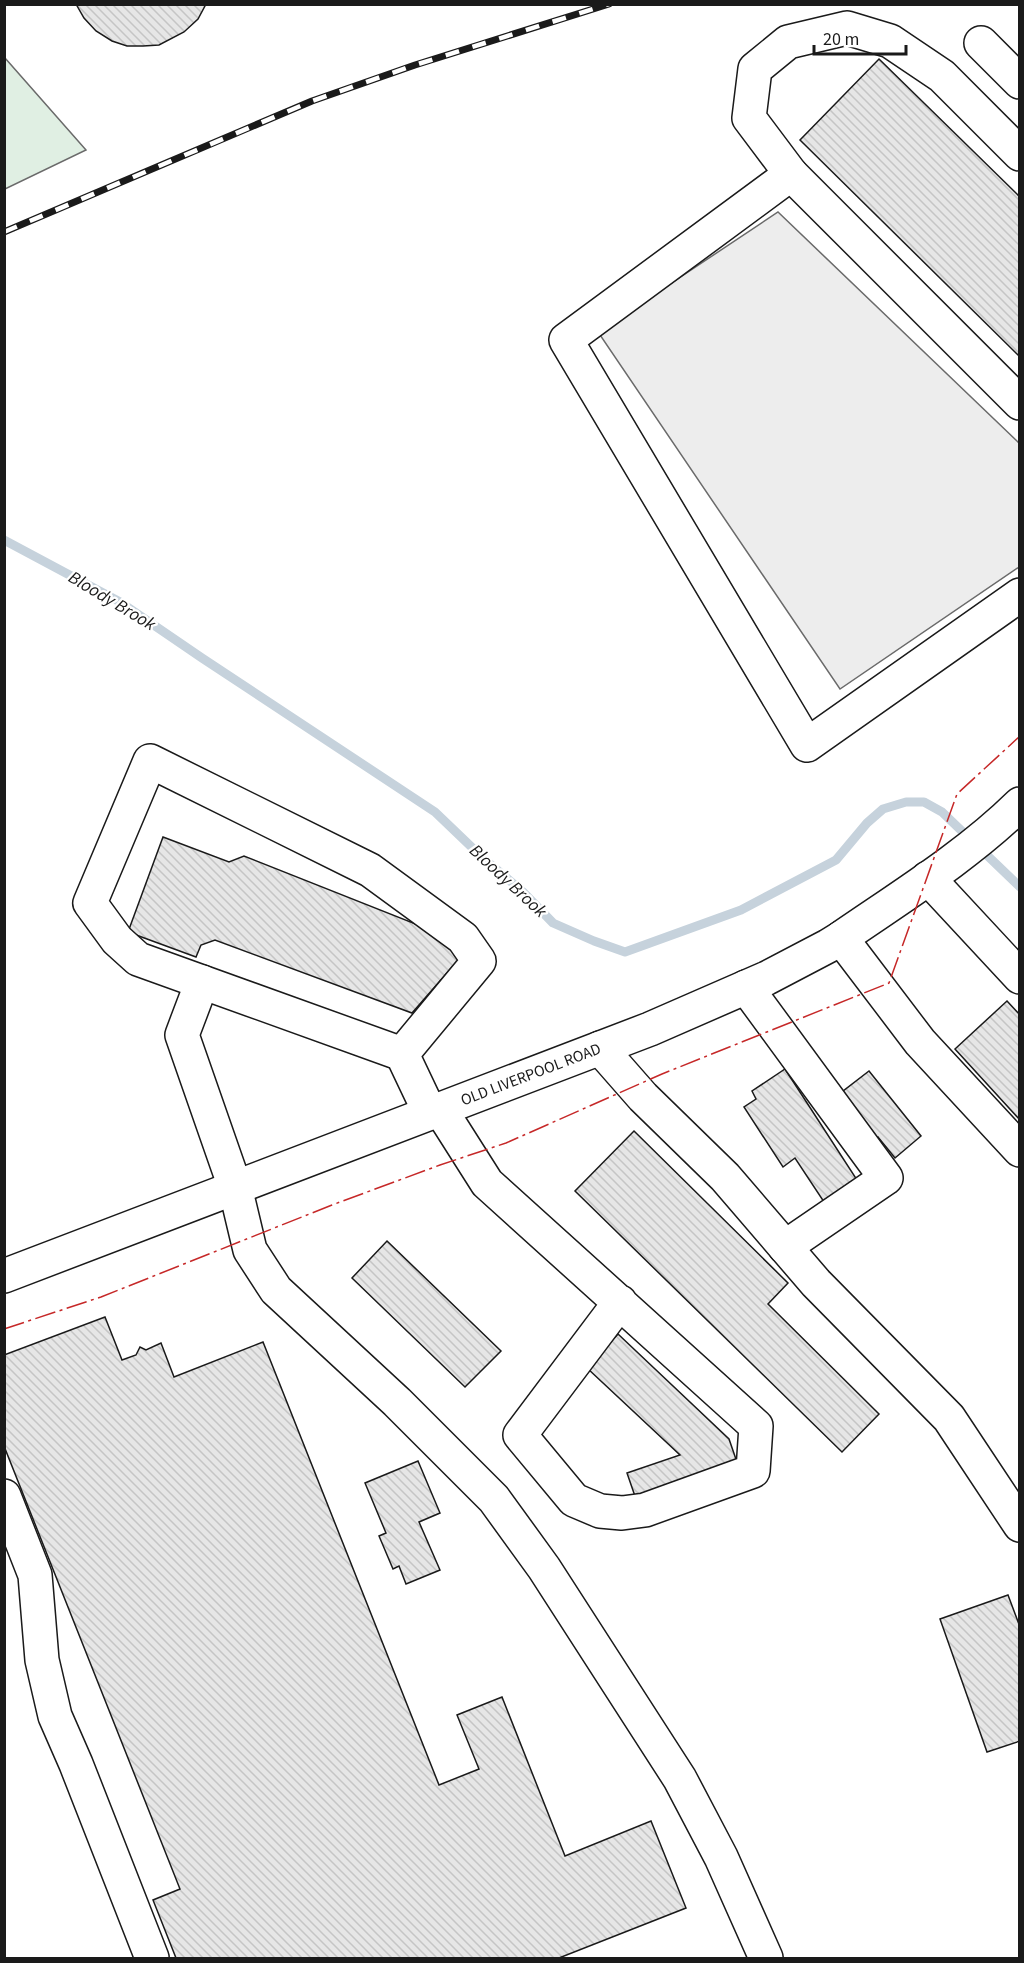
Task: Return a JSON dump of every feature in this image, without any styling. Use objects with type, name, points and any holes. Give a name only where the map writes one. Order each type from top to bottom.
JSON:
[{"type":"main road","points":[[1020,153],[942,76],[890,41],[847,28],[788,42],[755,69],[749,118],[791,174],[1020,403]]},
{"type":"main road","points":[[981,43],[1020,82]]},
{"type":"main road","points":[[791,174],[566,340],[807,745],[1020,595]]},
{"type":"main road","points":[[402,1054],[479,961],[463,938],[370,870],[150,761],[90,903],[117,940],[138,958],[402,1054],[435,1111],[487,1183],[620,1302],[756,1426],[753,1472],[645,1510],[622,1513],[600,1511],[574,1500],[520,1435],[620,1302]]},
{"type":"main road","name":"OLD LIVERPOOL ROAD","points":[[4,1276],[650,1029],[746,987],[841,938],[956,858],[1010,813]]},
{"type":"main road","points":[[928,878],[1020,977]]},
{"type":"main road","points":[[841,938],[920,1042],[1020,1150]]},
{"type":"main road","points":[[202,982],[182,1035],[235,1187],[250,1250],[276,1290],[397,1402],[494,1499],[544,1568],[680,1779],[721,1857],[766,1959]]},
{"type":"main road","points":[[746,987],[886,1178],[785,1247]]},
{"type":"main road","points":[[600,1048],[643,1097],[725,1177],[816,1282],[949,1418],[1020,1525]]},
{"type":"main road","points":[[4,1496],[35,1575],[42,1660],[55,1716],[152,1959]]},
{"type":"green space","points":[[5,58],[86,150],[4,189]]},
{"type":"shaded area","points":[[778,212],[1019,443],[1019,567],[840,689],[598,332]]},
{"type":"building","points":[[76,4],[206,4],[198,19],[184,32],[159,45],[127,46],[112,41],[96,31],[84,18]]},
{"type":"building","points":[[879,59],[1020,197],[1020,357],[800,140]]},
{"type":"building","points":[[163,837],[229,862],[244,856],[441,934],[460,958],[412,1013],[215,940],[201,945],[196,957],[128,932]]},
{"type":"building","points":[[1007,1001],[1020,1015],[1020,1120],[955,1049]]},
{"type":"building","points":[[785,1069],[859,1183],[826,1205],[795,1158],[783,1167],[744,1107],[756,1099],[752,1091]]},
{"type":"building","points":[[869,1071],[921,1136],[895,1158],[878,1137],[874,1140],[838,1095]]},
{"type":"building","points":[[634,1131],[788,1283],[768,1304],[879,1414],[842,1452],[575,1191]]},
{"type":"building","points":[[387,1241],[501,1351],[465,1387],[352,1278]]},
{"type":"building","points":[[105,1317],[122,1360],[136,1355],[140,1347],[146,1350],[161,1343],[174,1377],[263,1342],[439,1785],[479,1769],[457,1715],[502,1697],[565,1856],[651,1821],[686,1908],[559,1958],[176,1958],[153,1900],[180,1889],[4,1446],[4,1355]]},
{"type":"building","points":[[618,1334],[729,1439],[739,1468],[637,1502],[627,1473],[680,1455],[587,1368]]},
{"type":"building","points":[[418,1461],[440,1513],[419,1522],[440,1570],[406,1584],[399,1566],[393,1569],[379,1536],[386,1533],[365,1483]]},
{"type":"building","points":[[1008,1595],[1020,1627],[1020,1741],[987,1752],[940,1619]]},
{"type":"waterway","name":"Bloody Brook","points":[[4,540],[120,602],[435,812],[523,892],[553,923],[625,952],[741,910],[836,860],[867,823],[883,809],[906,802],[924,802],[942,812],[1020,887]]},
{"type":"railway","points":[[4,232],[312,101],[415,65],[609,4]]},
{"type":"power","points":[[4,1329],[101,1297],[332,1205],[506,1143],[662,1074],[889,983],[957,794],[1020,736]]}]
